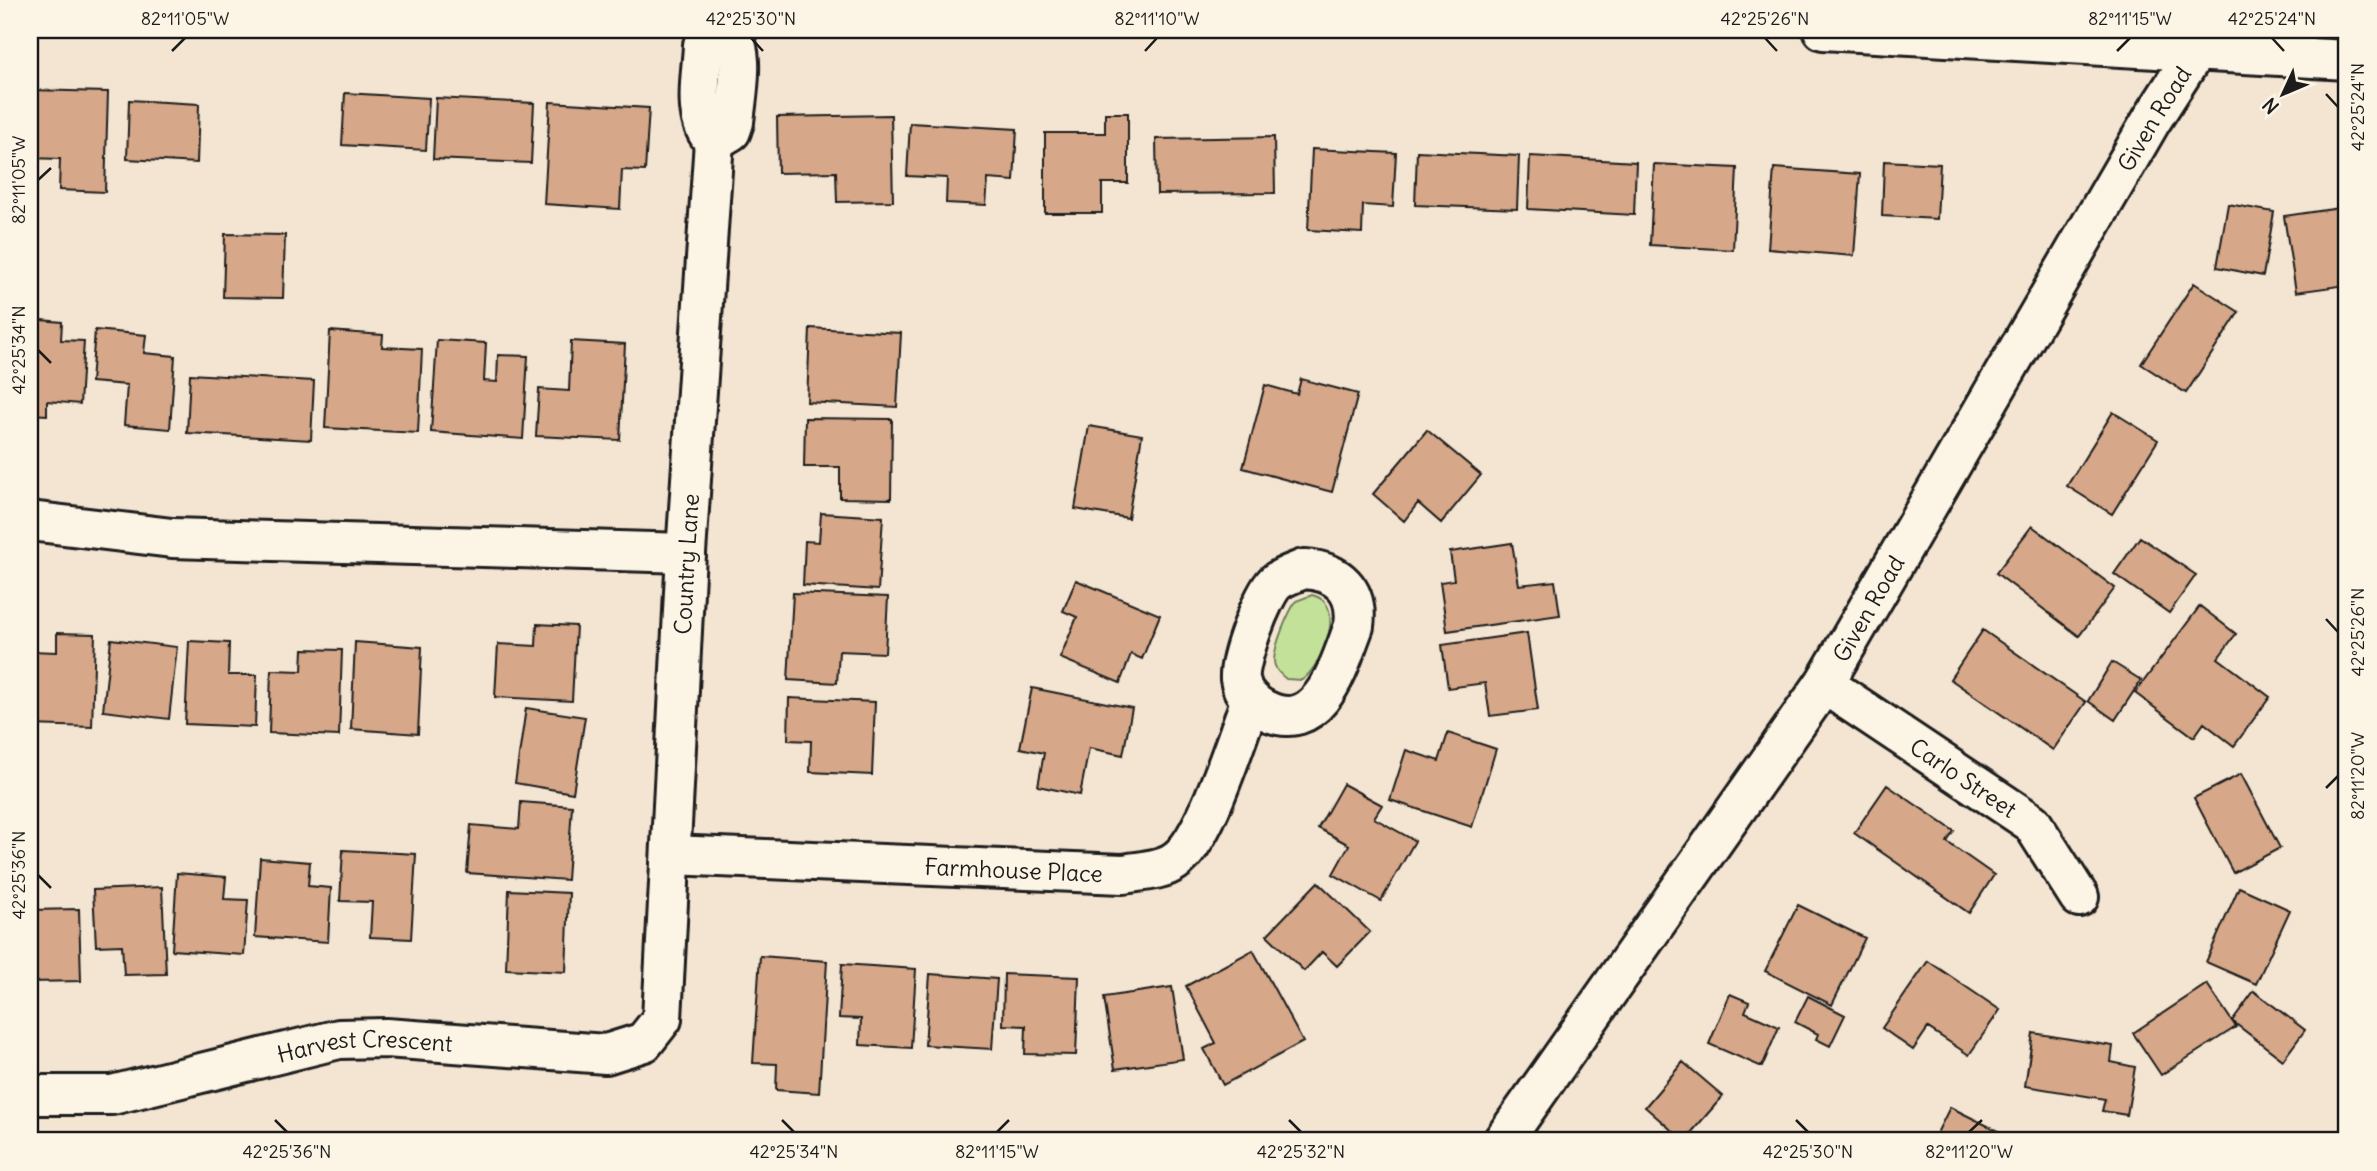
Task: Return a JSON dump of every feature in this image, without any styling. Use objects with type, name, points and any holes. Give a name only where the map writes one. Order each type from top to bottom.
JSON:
[{"type":"street","name":"Country Lane","points":[[665,990],[686,553],[714,141],[703,125],[703,46],[707,37],[719,30]]},
{"type":"street","points":[[714,141],[731,131],[734,122],[740,47],[730,32],[724,30]]},
{"type":"street","points":[[1823,30],[2347,60]]},
{"type":"street","name":"Given Road","points":[[1503,1141],[1824,684],[2151,121],[2196,51]]},
{"type":"street","points":[[30,521],[172,538],[686,553]]},
{"type":"street","name":"Carlo Street","points":[[1824,684],[2032,823],[2079,897]]},
{"type":"street","name":"Farmhouse Place","points":[[671,855],[1123,874],[1154,869],[1175,861],[1191,844],[1204,821],[1251,700]]},
{"type":"street","name":"Harvest Crescent","points":[[30,1095],[111,1095],[339,1040],[386,1038],[606,1055],[644,1042],[662,1019],[665,990]]},
{"type":"green space","points":[[1312,595],[1323,600],[1329,610],[1330,622],[1324,649],[1310,673],[1302,680],[1286,679],[1274,663],[1279,638],[1296,601]]},
{"type":"building","points":[[30,90],[108,92],[105,192],[59,190],[60,159],[30,158]]},
{"type":"building","points":[[345,93],[429,98],[426,150],[342,145]]},
{"type":"building","points":[[436,98],[534,103],[531,163],[433,159]]},
{"type":"building","points":[[129,100],[199,104],[197,163],[127,159]]},
{"type":"building","points":[[550,102],[649,108],[645,171],[622,170],[620,209],[544,204]]},
{"type":"building","points":[[1105,113],[1128,113],[1128,183],[1102,183],[1102,213],[1045,213],[1045,133],[1105,133]]},
{"type":"building","points":[[891,115],[893,201],[837,202],[836,172],[778,173],[777,117]]},
{"type":"building","points":[[910,123],[1017,129],[1014,181],[988,179],[986,205],[946,203],[947,178],[907,176]]},
{"type":"building","points":[[1274,137],[1275,193],[1157,194],[1156,139]]},
{"type":"building","points":[[1312,149],[1396,153],[1393,207],[1363,205],[1362,233],[1308,230]]},
{"type":"building","points":[[1417,151],[1519,156],[1517,209],[1415,205]]},
{"type":"building","points":[[1530,156],[1636,162],[1634,215],[1528,209]]},
{"type":"building","points":[[1884,161],[1940,164],[1937,219],[1882,216]]},
{"type":"building","points":[[1654,164],[1737,168],[1733,250],[1650,245]]},
{"type":"building","points":[[1774,168],[1860,174],[1854,256],[1768,249]]},
{"type":"building","points":[[2228,204],[2274,212],[2263,276],[2217,267]]},
{"type":"building","points":[[2347,207],[2347,285],[2296,292],[2284,216]]},
{"type":"building","points":[[225,234],[285,235],[283,298],[223,297]]},
{"type":"building","points":[[2194,283],[2239,312],[2186,393],[2141,364]]},
{"type":"building","points":[[30,319],[62,322],[61,340],[84,341],[80,404],[47,401],[47,415],[30,414]]},
{"type":"building","points":[[810,328],[901,333],[897,407],[807,402]]},
{"type":"building","points":[[95,330],[146,335],[144,353],[175,356],[170,429],[124,425],[127,385],[91,382]]},
{"type":"building","points":[[330,331],[383,335],[382,347],[422,349],[418,433],[325,428]]},
{"type":"building","points":[[437,340],[486,343],[484,381],[497,382],[498,355],[528,356],[523,439],[431,432]]},
{"type":"building","points":[[571,341],[625,344],[620,440],[536,436],[539,389],[569,391]]},
{"type":"building","points":[[190,374],[314,381],[311,440],[187,433]]},
{"type":"building","points":[[1301,379],[1358,394],[1332,492],[1243,468],[1265,385],[1297,394]]},
{"type":"building","points":[[2113,412],[2158,440],[2112,514],[2067,486]]},
{"type":"building","points":[[805,418],[892,419],[891,499],[840,498],[840,467],[804,467]]},
{"type":"building","points":[[1089,426],[1142,435],[1128,518],[1075,509]]},
{"type":"building","points":[[1427,430],[1481,475],[1441,523],[1418,503],[1404,521],[1373,494]]},
{"type":"building","points":[[821,513],[883,517],[878,590],[803,585],[805,541],[819,542]]},
{"type":"building","points":[[2032,526],[2115,588],[2079,636],[1996,573]]},
{"type":"building","points":[[2140,537],[2196,575],[2169,613],[2114,574]]},
{"type":"building","points":[[1512,543],[1519,585],[1555,581],[1560,615],[1447,631],[1440,582],[1454,580],[1450,552]]},
{"type":"building","points":[[1076,580],[1160,615],[1142,659],[1131,654],[1120,683],[1060,658],[1077,617],[1063,611]]},
{"type":"building","points":[[793,593],[888,597],[885,653],[839,651],[837,683],[788,680]]},
{"type":"building","points":[[2200,606],[2236,634],[2218,658],[2270,697],[2234,746],[2204,723],[2194,737],[2135,693]]},
{"type":"building","points":[[537,624],[576,626],[572,701],[495,697],[498,644],[536,646]]},
{"type":"building","points":[[1983,630],[2086,702],[2053,750],[1950,679]]},
{"type":"building","points":[[57,633],[95,634],[92,727],[30,725],[30,651],[57,652]]},
{"type":"building","points":[[1527,633],[1538,710],[1490,716],[1485,683],[1448,688],[1442,645]]},
{"type":"building","points":[[111,639],[177,647],[169,719],[103,711]]},
{"type":"building","points":[[189,641],[229,643],[228,675],[257,675],[255,727],[185,724]]},
{"type":"building","points":[[355,642],[422,647],[418,734],[351,729]]},
{"type":"building","points":[[303,649],[342,650],[339,736],[269,733],[271,670],[302,671]]},
{"type":"building","points":[[2112,662],[2141,680],[2115,720],[2088,701]]},
{"type":"building","points":[[1032,688],[1132,708],[1123,755],[1089,748],[1080,795],[1038,786],[1044,753],[1020,748]]},
{"type":"building","points":[[789,698],[875,702],[872,775],[810,772],[811,741],[788,740]]},
{"type":"building","points":[[526,708],[585,717],[573,793],[515,783]]},
{"type":"building","points":[[1448,733],[1496,749],[1472,827],[1390,800],[1406,750],[1439,761]]},
{"type":"building","points":[[2241,774],[2280,848],[2233,873],[2194,798]]},
{"type":"building","points":[[1343,784],[1382,805],[1374,818],[1415,841],[1381,901],[1333,874],[1349,845],[1318,828]]},
{"type":"building","points":[[1887,785],[1954,831],[1947,842],[1994,875],[1969,913],[1854,833]]},
{"type":"building","points":[[521,802],[572,806],[567,880],[467,873],[471,825],[519,829]]},
{"type":"building","points":[[343,850],[416,854],[411,939],[370,937],[372,902],[340,901]]},
{"type":"building","points":[[260,858],[310,862],[308,886],[331,888],[328,942],[255,937]]},
{"type":"building","points":[[177,873],[226,877],[224,899],[248,900],[244,955],[172,950]]},
{"type":"building","points":[[1318,882],[1370,932],[1337,966],[1322,952],[1304,971],[1267,935]]},
{"type":"building","points":[[162,887],[166,974],[124,975],[122,945],[96,946],[93,890]]},
{"type":"building","points":[[2239,887],[2290,910],[2256,984],[2206,962]]},
{"type":"building","points":[[509,890],[569,893],[566,972],[506,969]]},
{"type":"building","points":[[1798,905],[1865,938],[1832,1005],[1765,971]]},
{"type":"building","points":[[79,909],[81,981],[30,982],[30,910]]},
{"type":"building","points":[[1253,950],[1303,1042],[1223,1085],[1204,1049],[1216,1043],[1186,986]]},
{"type":"building","points":[[760,956],[827,961],[819,1093],[776,1090],[777,1064],[753,1063]]},
{"type":"building","points":[[1928,961],[2000,1010],[1969,1055],[1928,1028],[1913,1050],[1882,1028]]},
{"type":"building","points":[[842,964],[916,969],[911,1048],[860,1045],[861,1019],[839,1018]]},
{"type":"building","points":[[930,974],[997,979],[992,1049],[925,1045]]},
{"type":"building","points":[[1004,974],[1079,977],[1076,1055],[1025,1054],[1026,1026],[1003,1025]]},
{"type":"building","points":[[2207,984],[2236,1027],[2161,1075],[2133,1033]]},
{"type":"building","points":[[1172,987],[1183,1059],[1115,1069],[1104,997]]},
{"type":"building","points":[[2254,991],[2305,1030],[2283,1060],[2232,1021]]},
{"type":"building","points":[[1730,994],[1749,1002],[1745,1012],[1779,1027],[1762,1067],[1709,1044]]},
{"type":"building","points":[[1808,996],[1845,1015],[1830,1046],[1816,1039],[1818,1034],[1795,1022]]},
{"type":"building","points":[[2033,1033],[2113,1046],[2111,1062],[2135,1067],[2127,1115],[2102,1111],[2105,1099],[2025,1086]]},
{"type":"building","points":[[1683,1062],[1723,1096],[1684,1141],[1645,1107]]},
{"type":"building","points":[[1950,1107],[1998,1131],[1993,1141],[1933,1141]]}]
